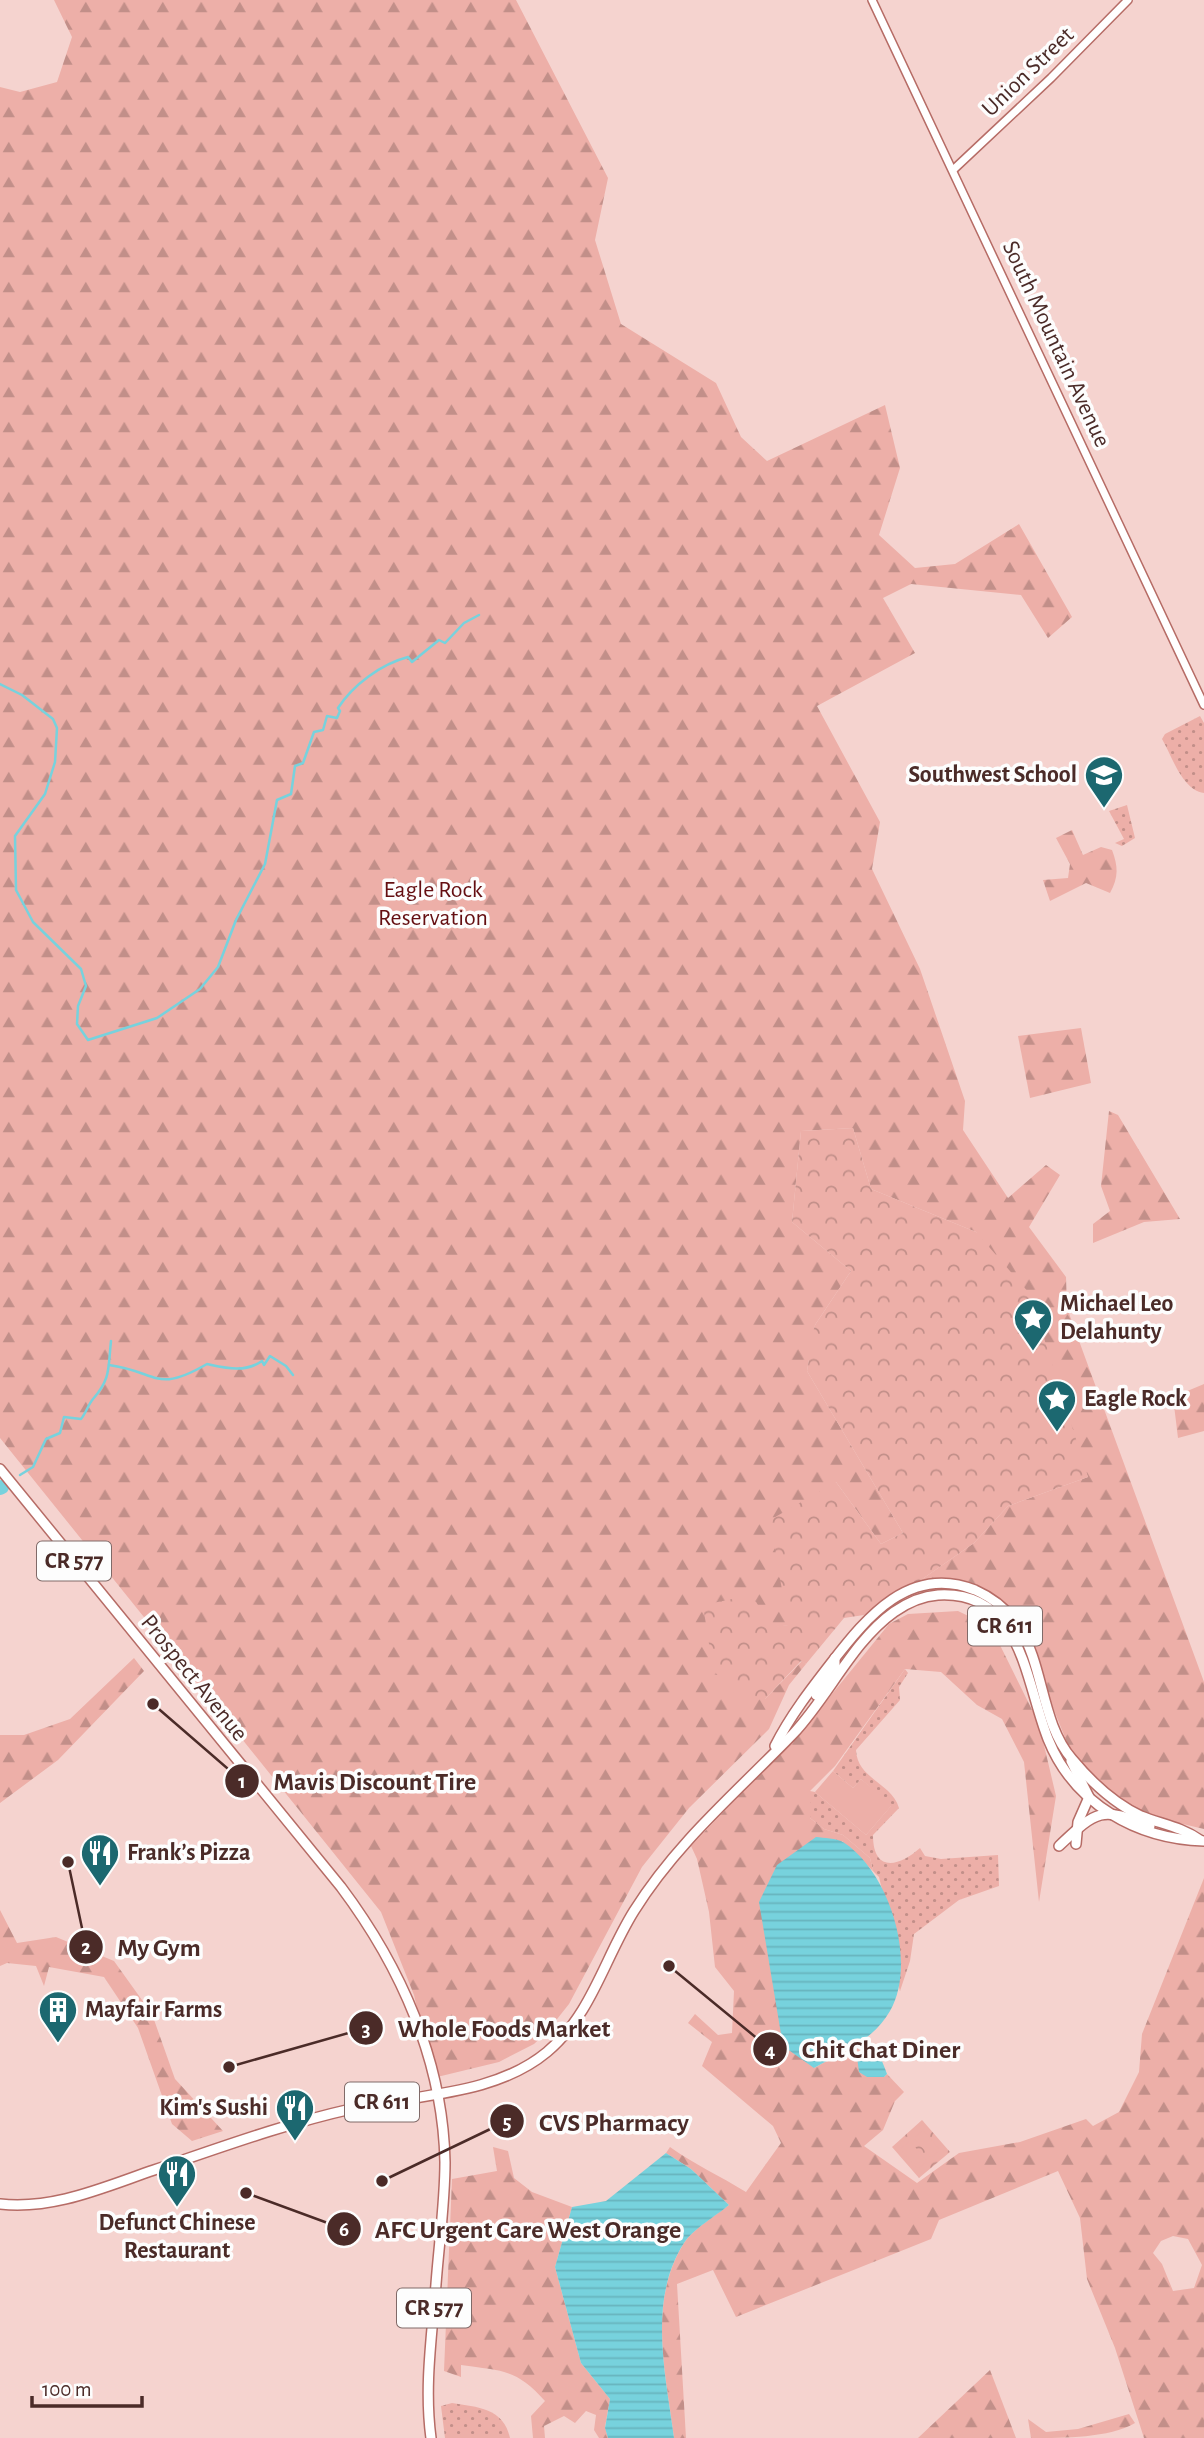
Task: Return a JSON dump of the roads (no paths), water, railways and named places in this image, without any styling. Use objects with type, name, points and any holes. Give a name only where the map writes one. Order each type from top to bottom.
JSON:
[{"type":"main road","name":"Prospect Avenue","points":[[0,1469],[341,1887],[374,1933],[410,2003],[437,2092],[445,2164],[428,2389],[431,2438]]},
{"type":"main road","name":"CR 611","points":[[773,1751],[806,1695],[858,1628],[880,1607],[914,1587],[951,1584],[983,1593],[998,1602],[1019,1627],[1058,1734],[1069,1756],[1115,1801],[1140,1815],[1202,1840]]},
{"type":"main road","name":"CR 611","points":[[0,2204],[18,2206],[74,2197],[270,2131],[355,2108],[481,2085],[506,2077],[539,2059],[560,2041],[588,2004],[636,1908],[683,1846],[773,1751],[793,1734],[866,1639],[892,1613],[914,1600],[937,1595],[964,1597],[977,1601],[996,1614],[1018,1644],[1048,1740],[1065,1770],[1089,1797],[1107,1812],[1133,1826],[1184,1842],[1202,1840]]},
{"type":"main road","points":[[835,1658],[849,1662]]},
{"type":"main road","points":[[814,1706],[816,1695],[837,1664],[835,1658]]},
{"type":"main road","points":[[1069,1756],[1089,1797],[1076,1844]]},
{"type":"main road","points":[[1059,1846],[1107,1812],[1121,1814],[1167,1831],[1182,1830]]},
{"type":"street","name":"South Mountain Avenue","points":[[872,0],[1204,705]]},
{"type":"street","name":"Union Street","points":[[953,170],[1051,78],[1128,0]]},
{"type":"water","points":[[816,1837],[843,1842],[874,1874],[894,1919],[900,1944],[901,1968],[898,1991],[883,2021],[856,2045],[814,2068],[783,2046],[759,1902],[777,1865]]},
{"type":"water","points":[[869,2045],[882,2062],[887,2074],[884,2077],[867,2077],[859,2072],[857,2057]]},
{"type":"water","points":[[666,2153],[691,2169],[729,2205],[684,2243],[673,2265],[666,2289],[662,2339],[674,2438],[608,2438],[605,2428],[610,2399],[581,2363],[555,2267],[572,2207],[606,2201]]},
{"type":"waterway","points":[[0,684],[22,695],[53,719],[57,728],[55,762],[45,794],[15,836],[16,890],[33,922],[81,969],[86,986],[78,1006],[77,1024],[88,1040],[157,1018],[200,989],[218,967],[236,920],[265,864],[277,800],[291,794],[295,766],[303,763],[314,732],[323,730],[327,716],[337,718],[340,711],[338,708],[344,699],[368,676],[398,660],[408,657],[412,662],[439,640],[445,643],[464,623],[479,615]]},
{"type":"waterway","points":[[20,1475],[33,1467],[46,1439],[60,1433],[64,1417],[83,1417],[106,1379],[111,1341]]},
{"type":"waterway","points":[[109,1365],[166,1379],[177,1378],[207,1364],[235,1368],[249,1367],[262,1361],[264,1365],[270,1356],[286,1366],[293,1375]]},
{"type":"place","name":"Southwest School","points":[[1104,809]]},
{"type":"place","name":"Michael Leo Delahunty","points":[[1033,1352]]},
{"type":"place","name":"Eagle Rock","points":[[1057,1433]]},
{"type":"place","name":"Mavis Discount Tire","points":[[153,1704]]},
{"type":"place","name":"My Gym","points":[[68,1862]]},
{"type":"place","name":"Frank’s Pizza","points":[[100,1887]]},
{"type":"place","name":"Chit Chat Diner","points":[[669,1966]]},
{"type":"place","name":"Mayfair Farms","points":[[58,2044]]},
{"type":"place","name":"Whole Foods Market","points":[[229,2067]]},
{"type":"place","name":"Kim's Sushi","points":[[295,2142]]},
{"type":"place","name":"CVS Pharmacy","points":[[382,2181]]},
{"type":"place","name":"AFC Urgent Care West Orange","points":[[246,2193]]},
{"type":"place","name":"Defunct Chinese Restaurant","points":[[177,2208]]},
{"type":"park label","name":"Eagle Rock Reservation","points":[[433,904]]}]
